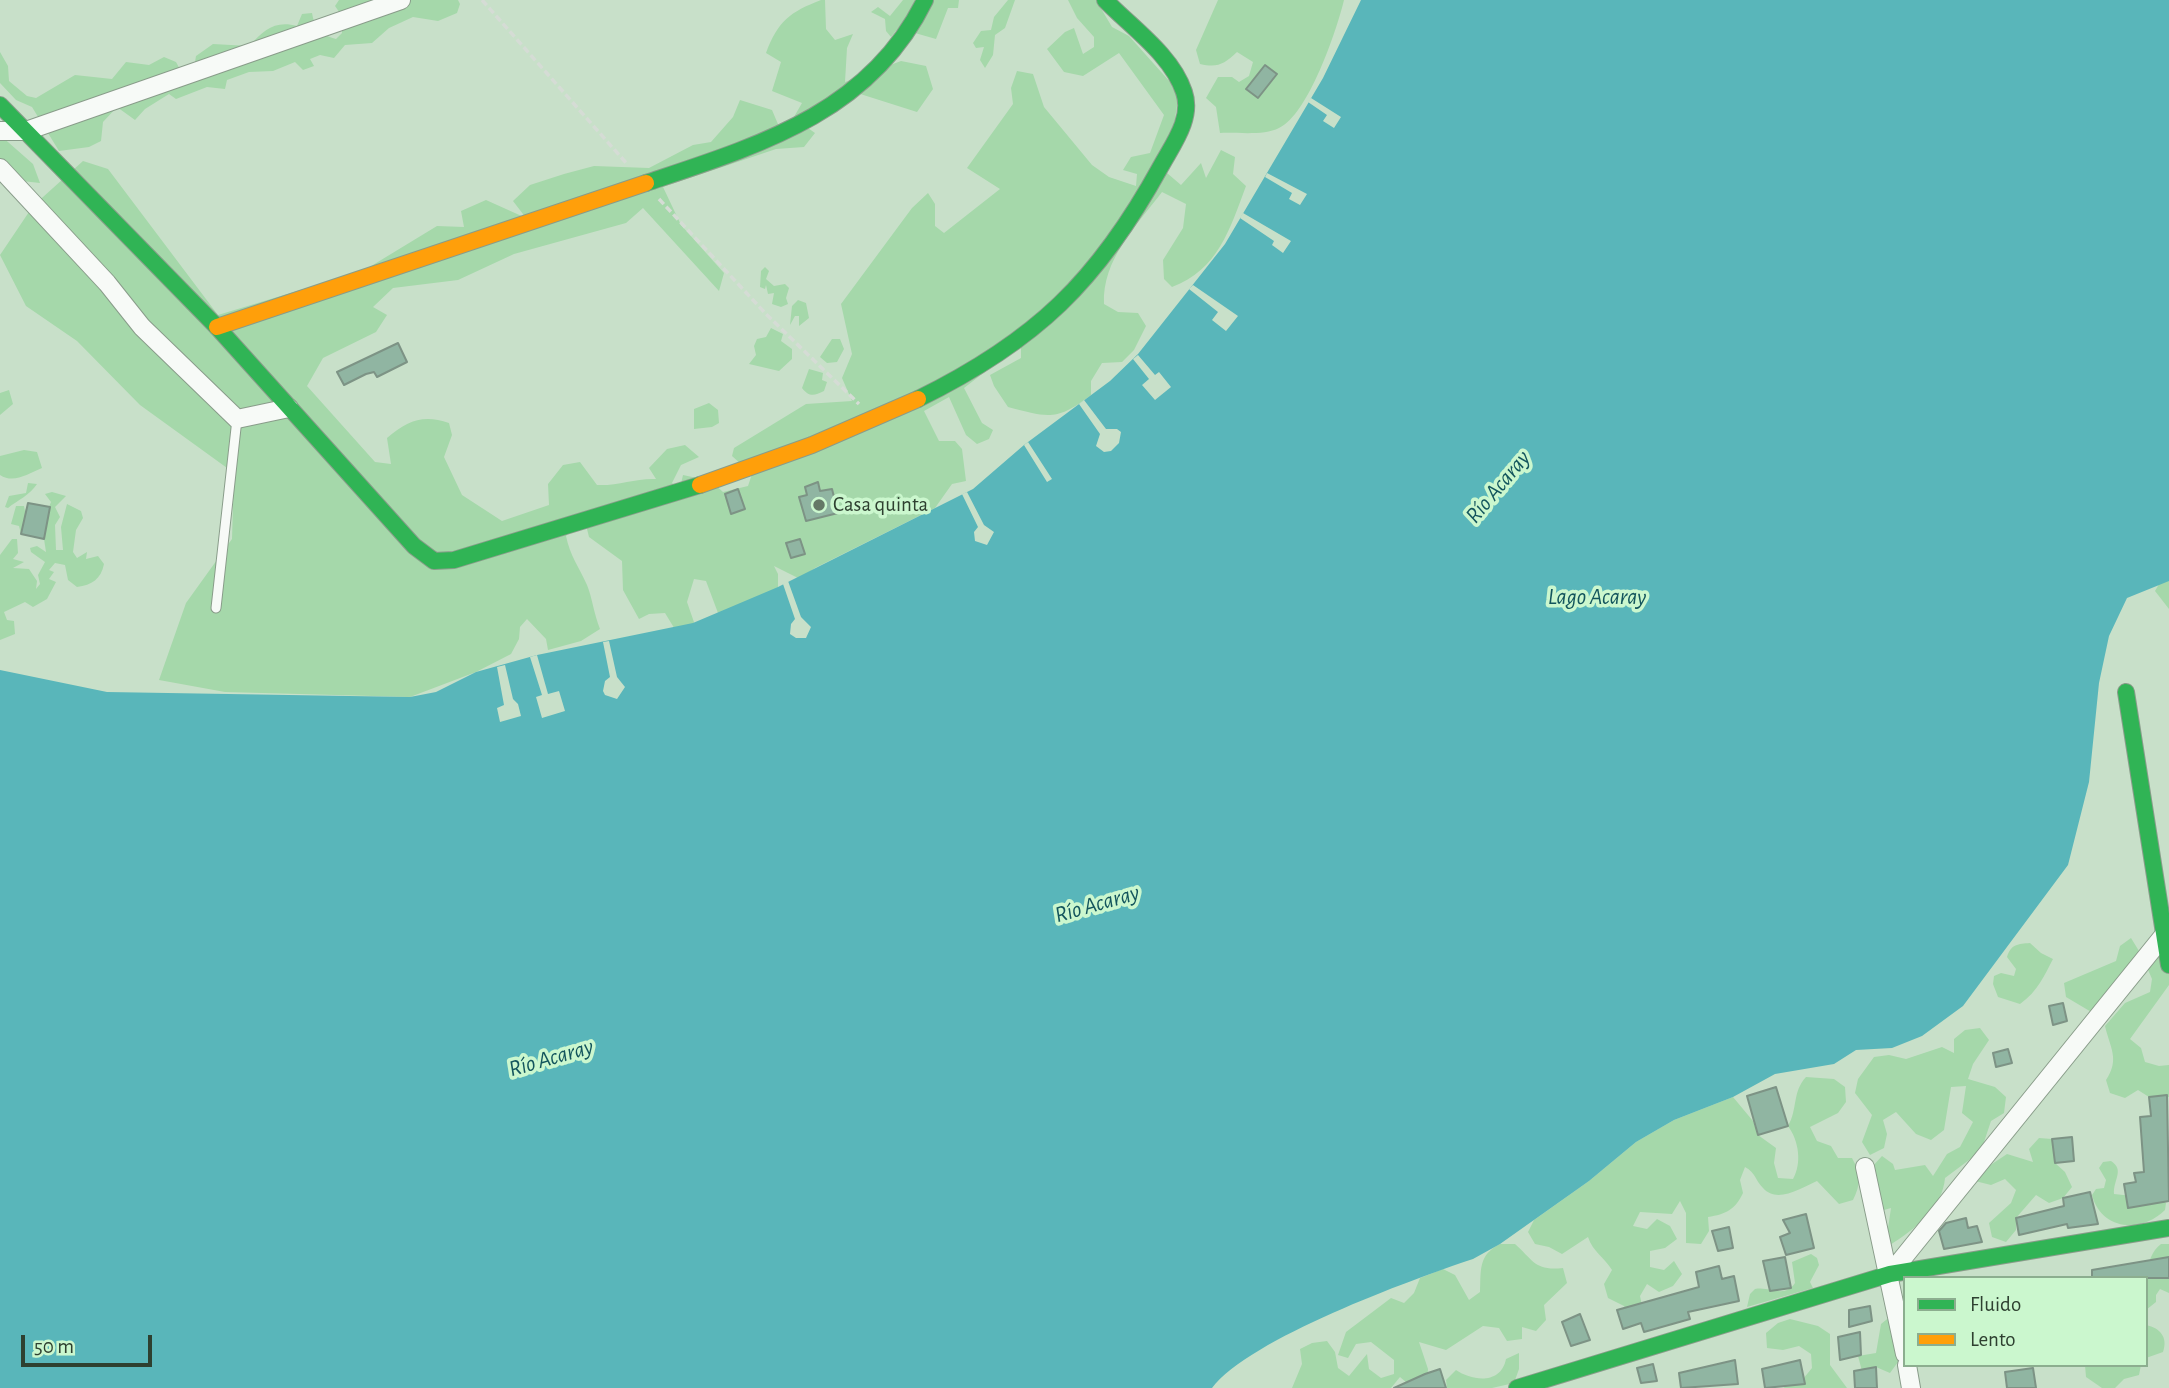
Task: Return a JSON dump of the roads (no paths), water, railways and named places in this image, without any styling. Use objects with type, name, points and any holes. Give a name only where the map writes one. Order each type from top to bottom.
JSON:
[{"type":"street","points":[[0,131],[26,131],[401,0]]},
{"type":"street","points":[[217,327],[643,182],[795,125],[843,99],[900,45],[925,0]]},
{"type":"street","points":[[0,104],[217,327],[414,546],[433,561],[454,560],[733,475],[875,420],[978,368],[1052,314],[1112,246],[1145,197],[1186,114],[1185,93],[1171,69],[1105,0]]},
{"type":"street","points":[[0,168],[107,283],[142,327],[237,419],[289,408]]},
{"type":"street","points":[[1891,1274],[2167,951],[2164,900],[2126,692]]},
{"type":"street","points":[[1866,1167],[1891,1274],[1903,1342]]},
{"type":"street","points":[[1517,1388],[1560,1381],[1891,1274],[2169,1228]]},
{"type":"street","points":[[1907,1367],[1911,1388]]},
{"type":"lane","points":[[216,608],[237,419]]},
{"type":"water","name":"Lago Acaray","points":[[1361,0],[2169,0],[2169,581],[2127,598],[2109,636],[2099,683],[2089,782],[2068,865],[1963,1006],[1922,1036],[1892,1048],[1856,1050],[1834,1064],[1775,1074],[1733,1097],[1674,1120],[1636,1142],[1589,1181],[1500,1244],[1473,1259],[1372,1296],[1294,1331],[1231,1369],[1212,1388],[0,1388],[0,670],[107,692],[410,697],[436,692],[476,672],[537,655],[693,623],[778,587],[973,489],[1024,445],[1110,381],[1138,354],[1225,244],[1323,78]]},
{"type":"place","name":"Casa quinta","points":[[819,505]]},
{"type":"water label","name":"Río Acaray","points":[[1498,487]]},
{"type":"water label","name":"Río Acaray","points":[[1097,904]]},
{"type":"water label","name":"Río Acaray","points":[[551,1058]]}]
